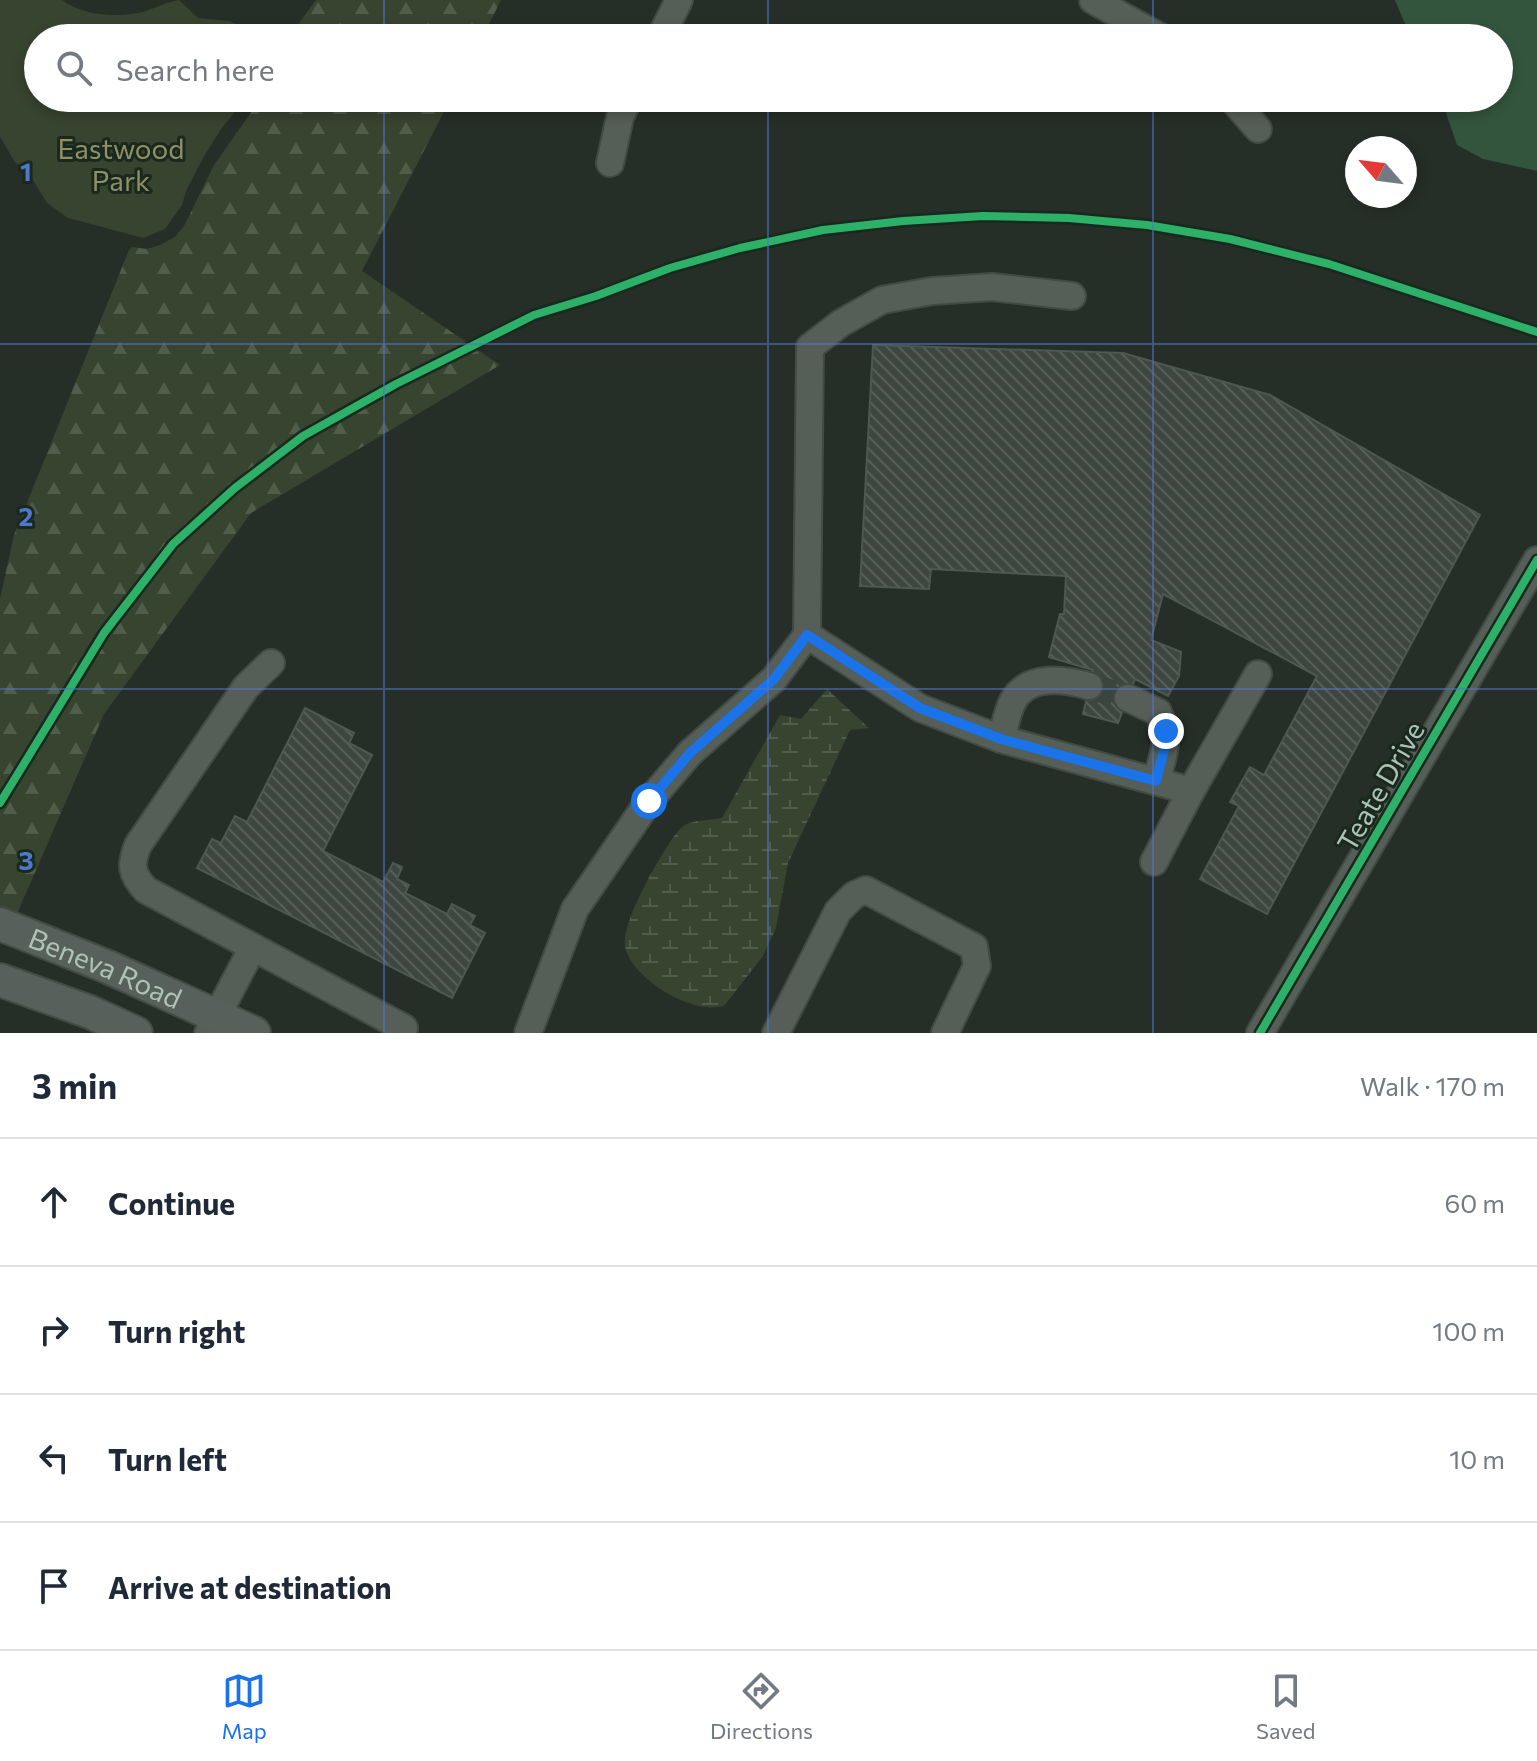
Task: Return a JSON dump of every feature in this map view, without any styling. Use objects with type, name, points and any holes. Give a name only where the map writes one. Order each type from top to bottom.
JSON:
[{"type":"main road","name":"Beneva Road","points":[[0,924],[108,967],[213,1024],[254,1033]]},
{"type":"main road","name":"Beneva Road","points":[[0,980],[90,1012],[136,1033]]},
{"type":"street","points":[[667,24],[679,0]]},
{"type":"street","points":[[1093,0],[1137,24]]},
{"type":"street","points":[[610,163],[622,112]]},
{"type":"street","points":[[1243,112],[1258,129]]},
{"type":"street","points":[[528,1033],[575,909],[649,801],[690,753],[774,679],[807,635],[810,347],[841,323],[882,300],[932,291],[992,287],[1072,296]]},
{"type":"street","name":"Teate Drive","points":[[1260,1033],[1537,560]]},
{"type":"street","points":[[807,635],[920,708],[1001,739],[1191,791]]},
{"type":"street","points":[[271,663],[246,687],[138,845],[132,866],[134,878],[146,890],[404,1028]]},
{"type":"street","points":[[1154,862],[1258,674]]},
{"type":"street","points":[[1001,739],[1013,700],[1028,686],[1044,681],[1067,680],[1089,686]]},
{"type":"street","points":[[1128,698],[1158,712],[1166,731],[1156,781]]},
{"type":"street","points":[[776,1033],[838,911],[854,895],[866,890],[974,947],[977,966],[945,1033]]},
{"type":"street","points":[[213,1024],[253,947]]},
{"type":"green space","name":"Eastwood Park","points":[[0,0],[62,0],[91,12],[123,15],[179,0],[198,18],[235,24],[24,24],[24,112],[235,112],[203,158],[182,205],[165,229],[143,238],[68,218],[47,203],[0,137]]},
{"type":"green space","points":[[316,0],[501,0],[489,24],[298,24]]},
{"type":"green space","points":[[251,112],[444,112],[362,271],[500,365],[251,513],[104,714],[16,916],[0,910],[0,599],[14,535],[129,250],[132,247],[147,249],[175,237],[184,226],[214,165]]},
{"type":"green space","points":[[827,689],[869,728],[850,730],[788,863],[776,928],[763,956],[724,1006],[710,1007],[683,1001],[646,978],[629,957],[625,946],[627,928],[647,882],[681,828],[693,822],[722,818],[780,715],[801,719]]},
{"type":"shaded area","points":[[1395,0],[1537,0],[1537,171],[1483,159],[1457,145],[1446,112],[1513,112],[1513,24],[1405,24]]},
{"type":"building","points":[[873,345],[1123,353],[1270,395],[1480,515],[1267,914],[1200,879],[1239,806],[1230,802],[1250,767],[1264,775],[1317,676],[1163,594],[1151,640],[1181,652],[1179,676],[1168,696],[1135,679],[1118,723],[1083,714],[1093,670],[1049,657],[1060,614],[1064,614],[1066,576],[931,569],[929,589],[860,586]]},
{"type":"building","points":[[305,708],[354,733],[349,743],[372,755],[323,851],[383,882],[393,863],[402,867],[397,879],[409,885],[405,893],[447,914],[452,904],[475,916],[470,925],[485,933],[452,998],[197,868],[212,839],[221,843],[235,816],[247,822]]},
{"type":"tunnel","points":[[1089,686],[1128,698]]},
{"type":"cycle path","points":[[0,803],[104,633],[173,544],[235,488],[303,436],[396,384],[534,315],[670,268],[740,248],[823,230],[983,216],[1069,218],[1147,225],[1230,239],[1329,264],[1537,332]]},
{"type":"cycle path","points":[[1260,1033],[1537,560]]},
{"type":"route","points":[[649,801],[690,753],[774,679],[807,635],[920,708],[1001,739],[1156,781],[1166,731]]}]
